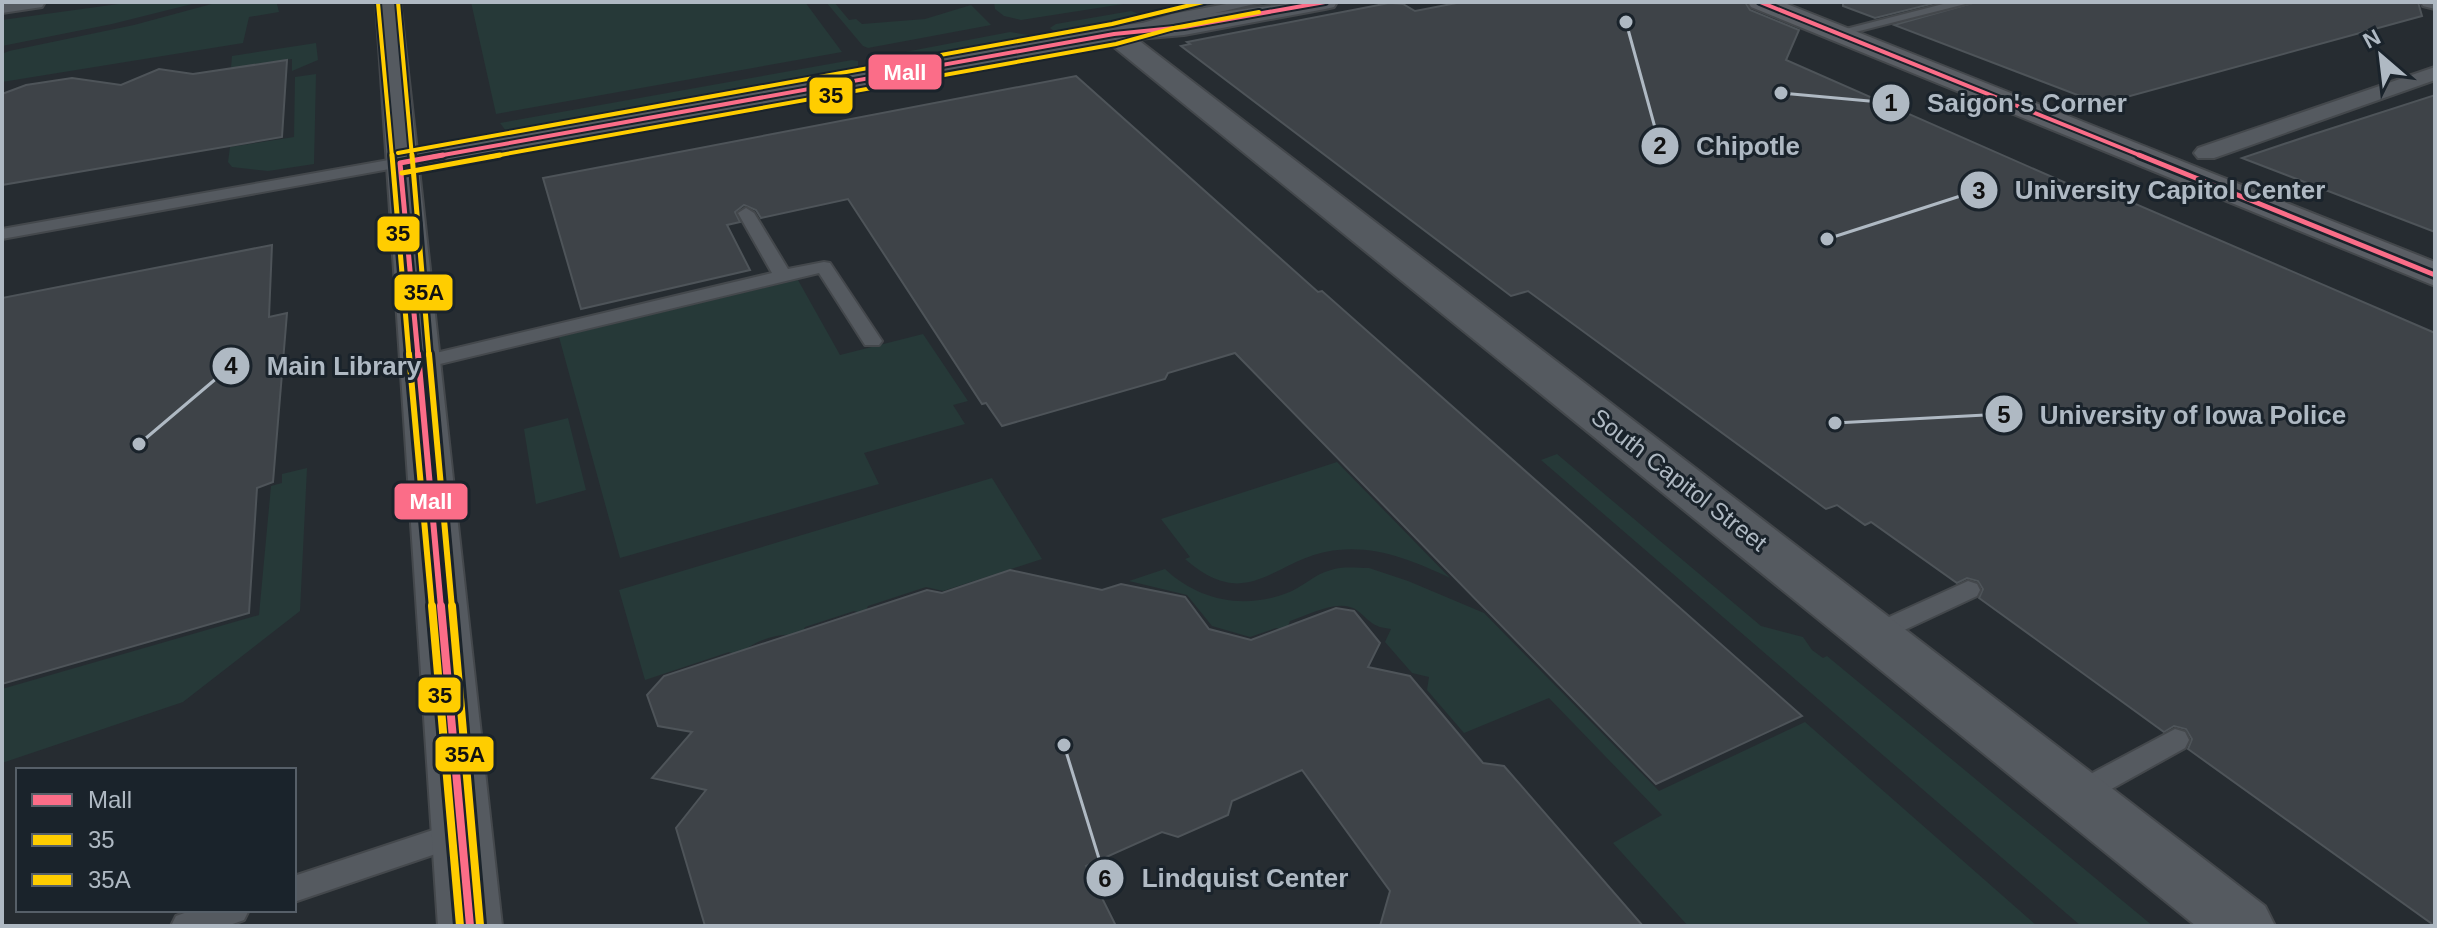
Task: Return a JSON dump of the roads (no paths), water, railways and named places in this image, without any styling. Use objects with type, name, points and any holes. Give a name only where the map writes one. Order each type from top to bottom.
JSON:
[{"type":"main road","points":[[1760,2],[2435,275]]},
{"type":"street","points":[[2,6],[33,2]]},
{"type":"street","points":[[388,2],[470,926]]},
{"type":"street","points":[[400,163],[1114,34],[1172,29],[1325,2]]},
{"type":"street","name":"South Capitol Street","points":[[1114,34],[2243,926]]},
{"type":"street","points":[[2206,153],[2435,73]]},
{"type":"lane","points":[[1114,34],[1172,18],[1257,2]]},
{"type":"lane","points":[[1836,33],[1967,2]]},
{"type":"lane","points":[[2,234],[400,163]]},
{"type":"lane","points":[[746,213],[783,276]]},
{"type":"lane","points":[[419,363],[824,267],[872,341]]},
{"type":"lane","points":[[1874,634],[1968,590]]},
{"type":"lane","points":[[2077,795],[2175,740]]},
{"type":"lane","points":[[296,888],[463,832]]},
{"type":"lane","points":[[187,926],[227,912]]},
{"type":"place","name":"Chipotle","points":[[1626,22]]},
{"type":"place","name":"Saigon's Corner","points":[[1781,93]]},
{"type":"place","name":"University Capitol Center","points":[[1827,239]]},
{"type":"place","name":"University of Iowa Police","points":[[1835,423]]},
{"type":"place","name":"Main Library","points":[[139,444]]},
{"type":"place","name":"Lindquist Center","points":[[1064,745]]}]
